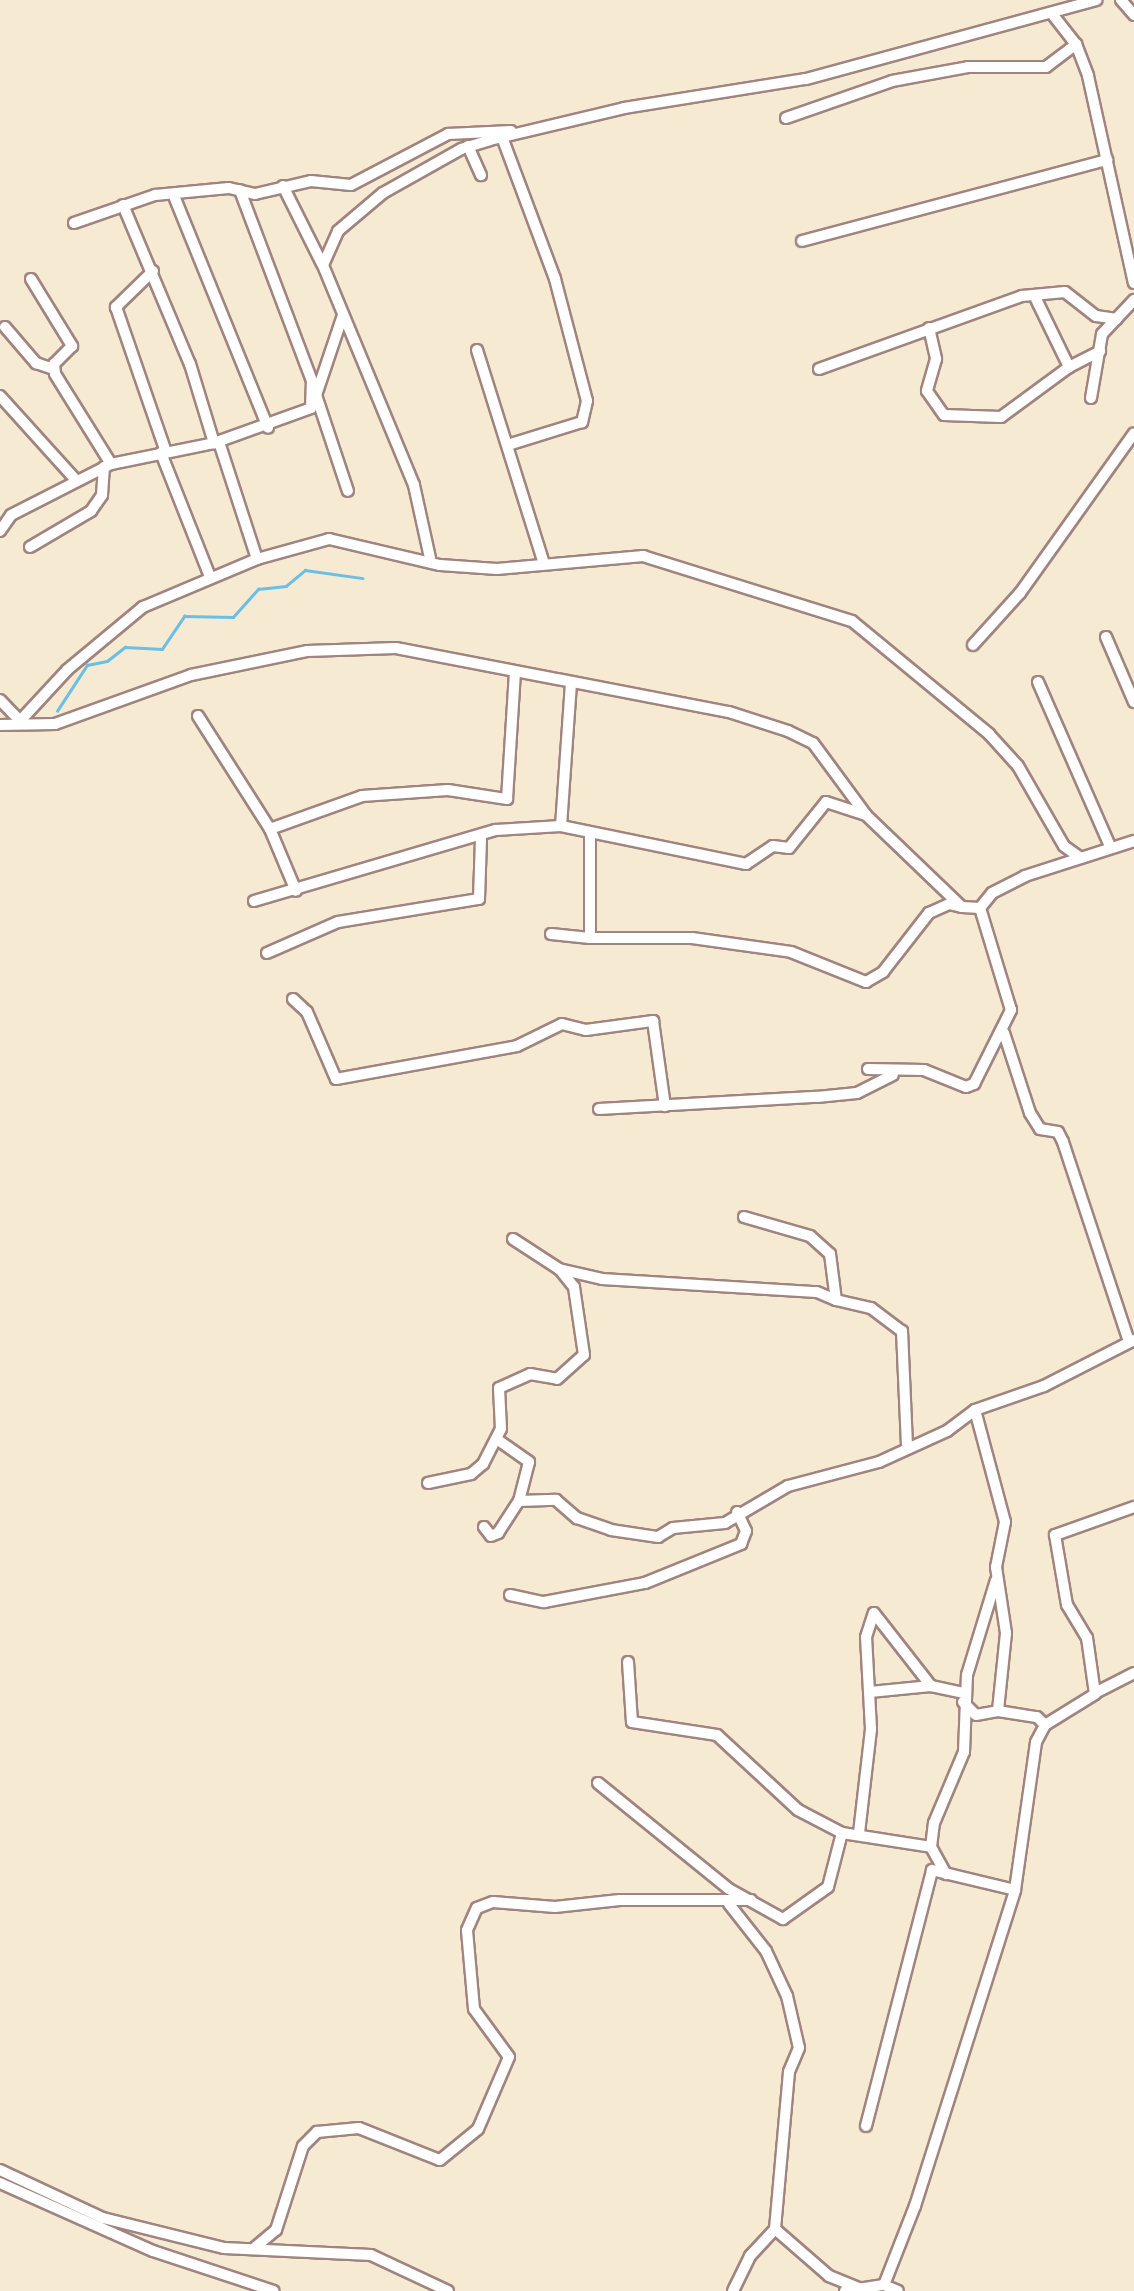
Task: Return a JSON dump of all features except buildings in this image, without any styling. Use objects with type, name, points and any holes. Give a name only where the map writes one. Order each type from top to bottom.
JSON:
[{"type":"street","points":[[322,266],[338,231],[382,193],[468,146],[624,108],[762,89],[1096,0]]},
{"type":"street","points":[[1121,0],[1134,16]]},
{"type":"street","points":[[1053,14],[1076,44],[1134,283]]},
{"type":"street","points":[[786,118],[892,80],[968,67],[1046,67],[1076,44]]},
{"type":"street","points":[[74,223],[123,204],[174,196],[372,179],[466,129],[520,132]]},
{"type":"street","points":[[502,137],[554,279],[587,401],[582,422],[511,444]]},
{"type":"street","points":[[468,146],[482,175]]},
{"type":"street","points":[[802,241],[1107,160]]},
{"type":"street","points":[[283,186],[322,266],[414,484],[430,558]]},
{"type":"street","points":[[240,190],[348,491]]},
{"type":"street","points":[[174,196],[268,428]]},
{"type":"street","points":[[123,204],[153,271],[256,559]]},
{"type":"street","points":[[153,271],[116,307],[210,577]]},
{"type":"street","points":[[31,279],[72,346],[53,369]]},
{"type":"street","points":[[819,369],[998,302],[1065,292],[1096,316],[1117,319]]},
{"type":"street","points":[[1036,299],[1069,367]]},
{"type":"street","points":[[1091,398],[1102,334],[1134,300]]},
{"type":"street","points":[[0,531],[11,514],[108,466],[217,442],[307,412],[343,314]]},
{"type":"street","points":[[5,327],[26,354],[53,369],[108,466],[102,495],[92,511],[30,547]]},
{"type":"street","points":[[929,328],[936,359],[927,391],[944,415],[972,421],[1002,417],[1069,367],[1100,351]]},
{"type":"street","points":[[477,350],[511,444],[544,564]]},
{"type":"street","points":[[0,396],[76,480]]},
{"type":"street","points":[[973,645],[1020,593],[1134,432]]},
{"type":"street","points":[[0,504],[11,514]]},
{"type":"street","points":[[20,721],[66,670],[143,607],[256,559],[329,540],[430,558],[440,564],[497,569],[643,556],[852,621],[989,734],[1018,766],[1064,846],[1079,857]]},
{"type":"street","points":[[1106,636],[1134,702]]},
{"type":"street","points":[[0,725],[20,721],[55,724],[190,675],[348,646],[396,648],[729,712],[788,730],[813,743],[866,815],[962,907]]},
{"type":"street","points":[[270,830],[362,796],[448,790],[508,798],[515,673]]},
{"type":"street","points":[[1038,682],[1110,846]]},
{"type":"street","points":[[561,826],[571,684]]},
{"type":"street","points":[[0,700],[20,721]]},
{"type":"street","points":[[198,716],[270,830],[296,892]]},
{"type":"street","points":[[254,901],[481,838],[561,826],[746,864],[774,846],[789,848],[826,802],[866,815]]},
{"type":"street","points":[[590,833],[590,938]]},
{"type":"street","points":[[267,953],[338,922],[479,900],[481,838]]},
{"type":"street","points":[[551,934],[692,938],[791,952],[866,982],[883,972],[930,914],[950,904],[980,908],[1007,884],[1134,841]]},
{"type":"street","points":[[868,1069],[924,1070],[966,1087],[974,1084],[1004,1033],[1010,1000],[980,908]]},
{"type":"street","points":[[292,1000],[307,1012],[336,1078],[517,1046],[562,1024],[586,1030],[653,1021],[665,1106]]},
{"type":"street","points":[[519,1501],[556,1500],[591,1524],[658,1537],[673,1528],[724,1524],[737,1512],[788,1486],[878,1462],[907,1444],[947,1431],[975,1410],[1118,1354],[1132,1341],[1063,1142],[1058,1132],[1040,1129],[1030,1113],[1004,1033]]},
{"type":"street","points":[[599,1109],[857,1093],[900,1072]]},
{"type":"street","points":[[744,1217],[810,1236],[830,1254],[836,1300]]},
{"type":"street","points":[[428,1483],[471,1474],[498,1440],[499,1388],[530,1374],[558,1379],[584,1355],[574,1287],[559,1269],[513,1239]]},
{"type":"street","points":[[559,1269],[636,1284],[817,1292],[872,1308],[902,1331],[907,1444]]},
{"type":"street","points":[[946,1874],[931,1847],[934,1822],[964,1752],[964,1698],[998,1576],[1003,1502],[975,1410]]},
{"type":"street","points":[[484,1527],[491,1536],[498,1532],[519,1501],[529,1462],[498,1440]]},
{"type":"street","points":[[1095,1694],[1088,1638],[1067,1606],[1055,1534],[1134,1508]]},
{"type":"street","points":[[510,1595],[544,1602],[645,1583],[741,1544],[746,1531],[737,1512]]},
{"type":"street","points":[[998,1576],[1006,1633],[998,1711]]},
{"type":"street","points":[[859,1833],[870,1692],[866,1654],[874,1613],[931,1686]]},
{"type":"street","points":[[628,1662],[632,1722],[717,1736],[798,1810],[842,1832],[931,1847]]},
{"type":"street","points":[[884,2285],[916,2206],[1015,1890],[1036,1742],[1045,1725],[1134,1672]]},
{"type":"street","points":[[870,1692],[931,1686],[964,1698],[976,1715],[998,1711],[1037,1717],[1045,1725]]},
{"type":"street","points":[[598,1783],[751,1900],[784,1920],[817,1901],[828,1887],[842,1832]]},
{"type":"street","points":[[866,2126],[932,1870],[1015,1890]]},
{"type":"street","points":[[254,2249],[276,2230],[304,2146],[317,2132],[360,2128],[440,2160],[478,2128],[509,2057],[474,2009],[467,1930],[477,1908],[493,1902],[730,1904],[751,1900]]},
{"type":"street","points":[[730,1904],[766,1950],[787,1996],[799,2048],[788,2072],[774,2229],[750,2256],[733,2291]]},
{"type":"street","points":[[0,2170],[103,2218],[224,2248],[372,2255],[448,2291]]},
{"type":"street","points":[[0,2183],[153,2250],[274,2291]]},
{"type":"street","points":[[774,2229],[829,2276],[862,2289]]},
{"type":"street","points":[[845,2291],[884,2285],[898,2291]]},
{"type":"waterway","points":[[57,711],[87,665],[107,661],[125,647],[162,649],[184,616],[233,617],[258,589],[286,586],[305,570],[362,578]]}]
